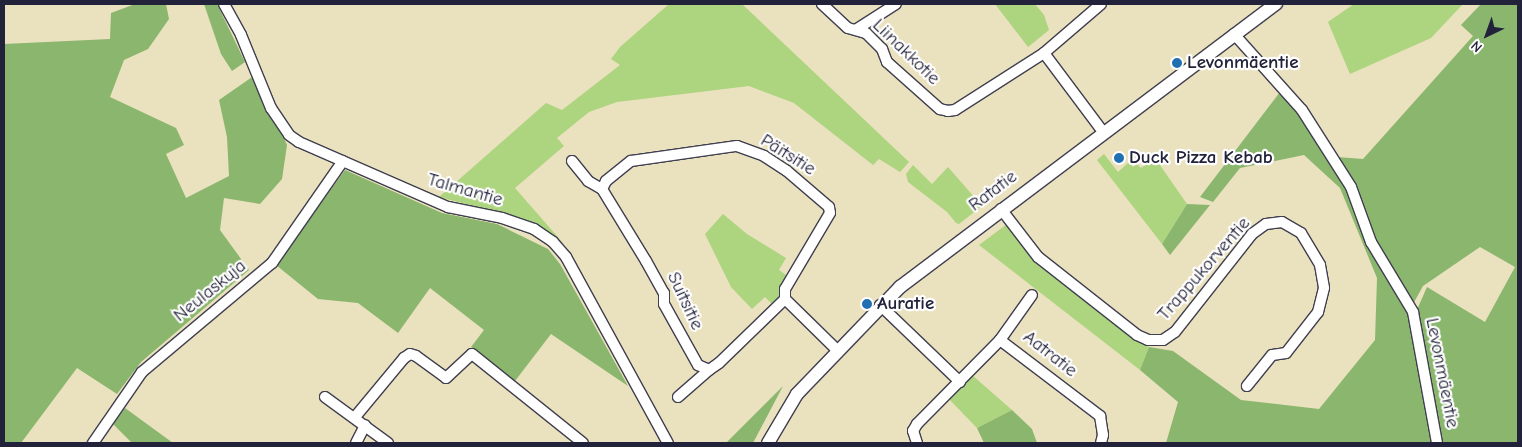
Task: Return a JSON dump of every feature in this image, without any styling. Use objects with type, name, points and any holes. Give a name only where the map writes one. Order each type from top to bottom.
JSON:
[{"type":"street","name":"Talmantie","points":[[224,4],[280,124],[299,142],[448,207],[502,218],[534,230],[553,242],[566,257],[668,443]]},
{"type":"street","name":"Liinakkotie","points":[[822,4],[848,28],[857,29],[882,49],[887,62],[940,109],[948,111],[955,110],[1044,52]]},
{"type":"street","points":[[857,29],[896,4]]},
{"type":"street","points":[[1101,4],[1044,52],[1103,132]]},
{"type":"street","name":"Ratatie","points":[[768,443],[796,394],[880,305],[1001,209],[1276,4]]},
{"type":"street","name":"Levonmäentie","points":[[1234,34],[1302,110],[1352,187],[1370,242],[1413,312],[1437,443]]},
{"type":"street","name":"Päitsitie","points":[[602,189],[606,181],[632,161],[737,146],[764,156],[787,170],[829,207],[830,213],[785,289],[785,299]]},
{"type":"street","name":"Neulaskuja","points":[[94,443],[142,372],[272,263],[343,161]]},
{"type":"street","name":"Suitsitie","points":[[572,161],[588,181],[602,189],[664,293],[664,304],[698,365],[709,370]]},
{"type":"street","name":"Trappukorventie","points":[[1001,209],[1038,257],[1137,335],[1148,340],[1163,340],[1175,332],[1252,234],[1266,224],[1282,222],[1301,233],[1312,246],[1324,288],[1318,312],[1286,353],[1272,355],[1247,386]]},
{"type":"street","points":[[1000,340],[1032,295]]},
{"type":"street","points":[[678,397],[785,299],[837,350]]},
{"type":"street","points":[[880,305],[960,382]]},
{"type":"street","name":"Aatratie","points":[[917,443],[913,431],[917,424],[1000,340],[1100,416],[1103,435],[1101,443]]},
{"type":"street","points":[[356,417],[404,358],[410,354],[446,378],[472,354],[583,443]]},
{"type":"street","points":[[324,397],[356,417],[388,443]]},
{"type":"street","points":[[356,443],[365,425]]},
{"type":"green space","points":[[135,4],[166,4],[169,19],[148,49],[124,60],[110,97],[176,128],[184,145],[166,154],[186,198],[229,176],[227,137],[219,100],[255,75],[287,145],[282,179],[260,204],[224,198],[220,230],[249,270],[141,362],[117,394],[77,368],[21,443],[4,443],[4,44],[110,39],[111,13]]},
{"type":"green space","points":[[204,4],[217,4],[245,62],[232,71],[221,54]]},
{"type":"green space","points":[[669,4],[742,4],[909,162],[900,172],[879,159],[873,165],[794,103],[749,86],[617,102],[589,112],[557,138],[564,146],[515,188],[563,243],[530,221],[439,197],[546,103],[562,110],[620,65],[611,59],[620,47]]},
{"type":"green space","points":[[995,4],[1035,4],[1044,15],[1049,30],[1028,47]]},
{"type":"green space","points":[[1354,4],[1463,4],[1431,38],[1350,74],[1328,22]]},
{"type":"green space","points":[[1481,4],[1518,4],[1518,443],[1166,443],[1178,402],[1140,370],[1149,347],[1173,351],[1241,400],[1319,409],[1375,340],[1377,278],[1340,188],[1304,155],[1240,168],[1213,202],[1200,197],[1280,92],[1300,112],[1349,188],[1369,244],[1416,312],[1427,287],[1485,322],[1515,267],[1480,247],[1423,286],[1412,306],[1373,240],[1337,157],[1363,159],[1473,36],[1461,25]]},
{"type":"green space","points":[[1104,154],[1118,172],[1129,162],[1133,167],[1137,164],[1141,168],[1155,158],[1187,204],[1162,244],[1097,160]]},
{"type":"green space","points":[[913,165],[932,184],[948,167],[982,206],[959,224],[956,223],[947,212],[908,182],[906,174]]},
{"type":"green space","points":[[345,170],[442,213],[497,224],[548,249],[560,264],[628,386],[551,334],[515,381],[471,347],[484,330],[430,288],[398,333],[358,303],[318,299],[276,265]]},
{"type":"green space","points":[[1187,204],[1210,205],[1170,255],[1162,244]]},
{"type":"green space","points":[[723,214],[747,234],[786,258],[779,270],[786,275],[780,295],[772,304],[765,297],[752,309],[731,287],[705,234]]},
{"type":"green space","points":[[1007,224],[1134,338],[1149,347],[1140,370],[979,245]]},
{"type":"green space","points":[[972,375],[1012,410],[977,428],[948,398]]},
{"type":"green space","points":[[783,386],[753,443],[726,443]]},
{"type":"green space","points":[[125,408],[173,443],[132,443],[113,424]]},
{"type":"green space","points":[[1012,410],[1032,429],[1037,443],[984,443],[977,428]]},
{"type":"place","name":"Levonmäentie","points":[[1177,63]]},
{"type":"place","name":"Duck Pizza Kebab","points":[[1119,158]]},
{"type":"place","name":"Auratie","points":[[867,304]]}]
